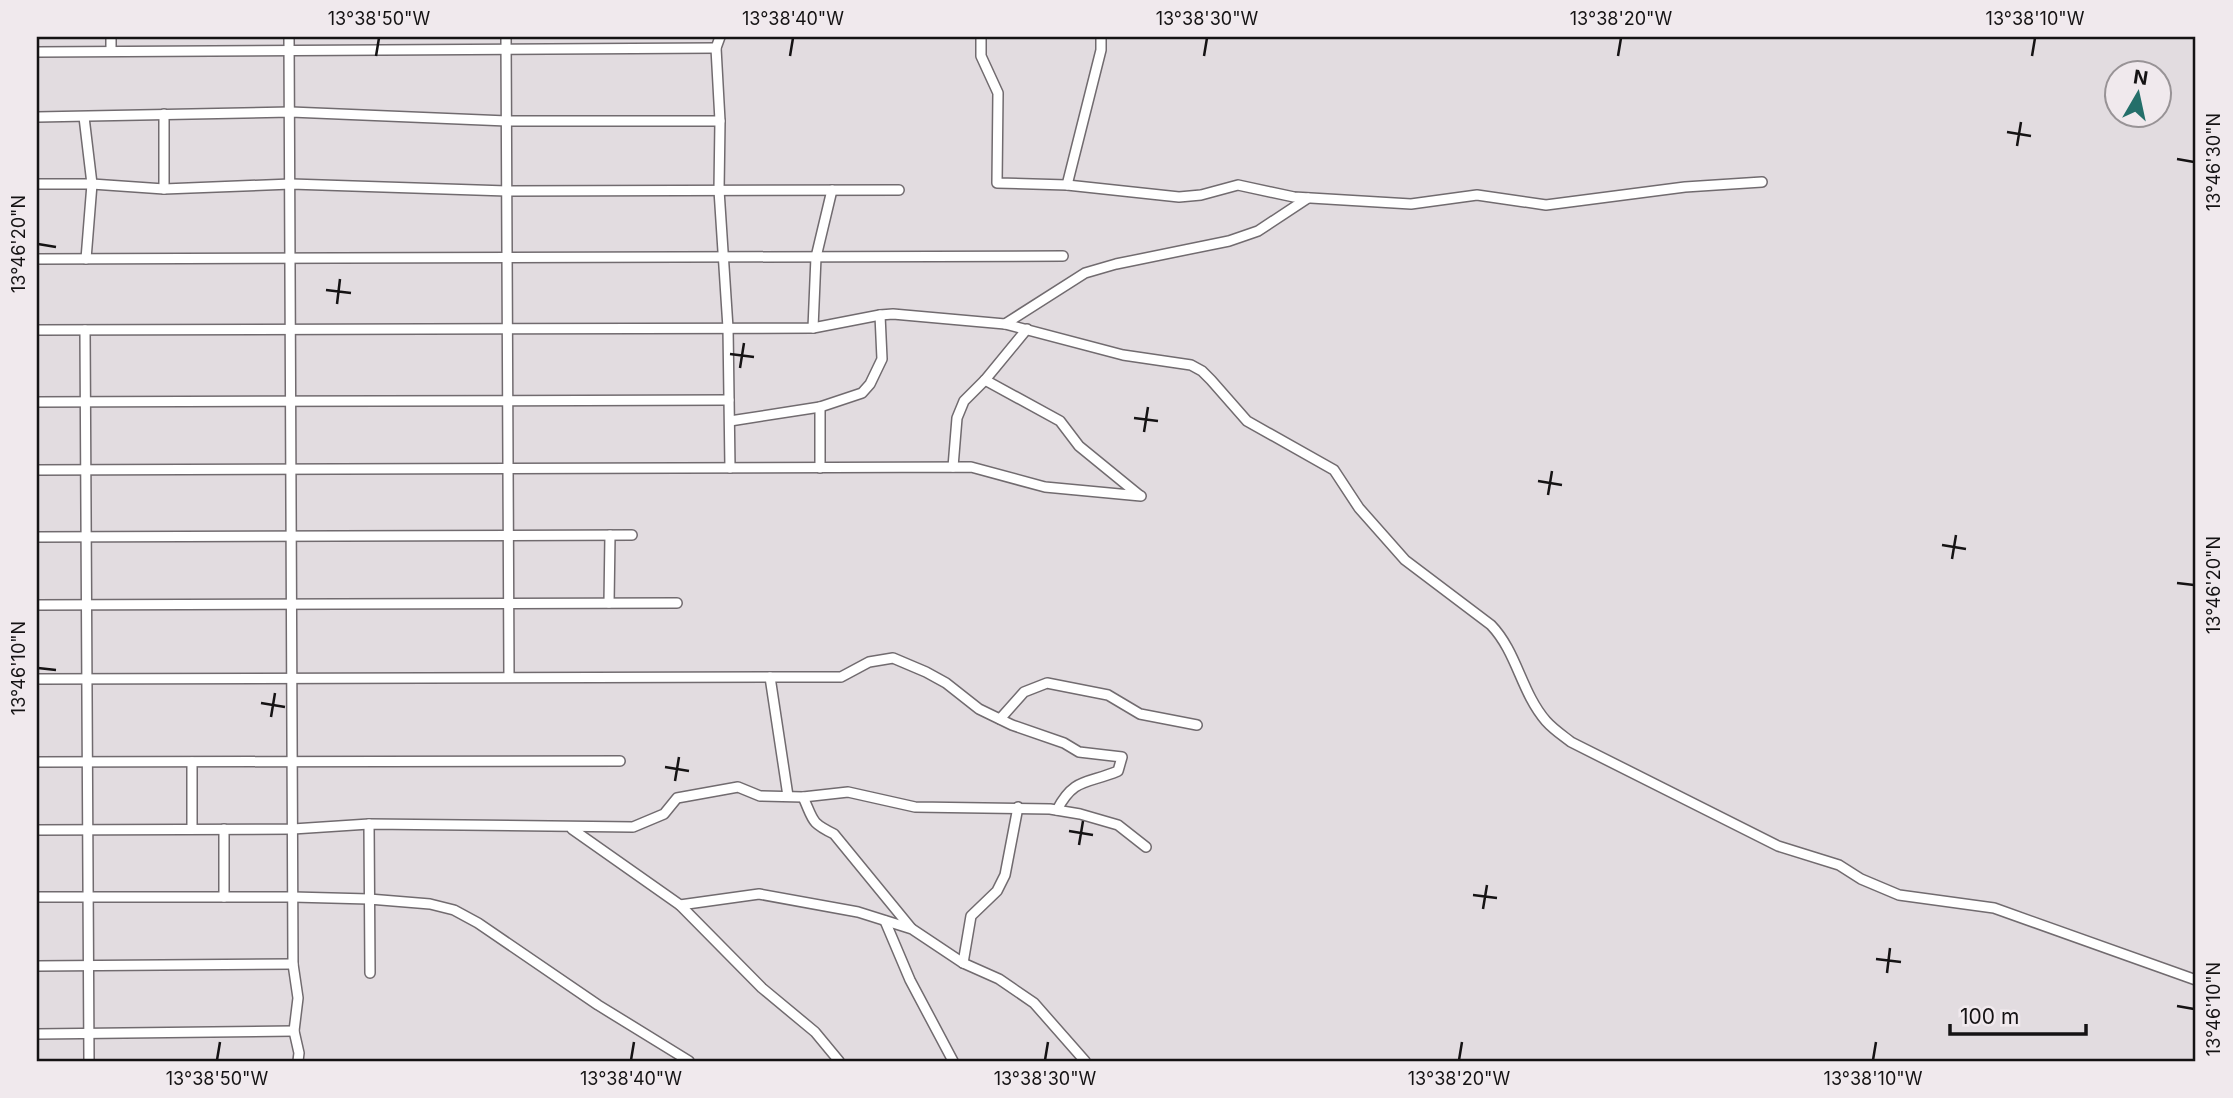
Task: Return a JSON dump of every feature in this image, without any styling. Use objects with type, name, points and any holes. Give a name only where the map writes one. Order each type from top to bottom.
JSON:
[{"type":"street","points":[[111,37],[111,51]]},
{"type":"street","points":[[289,37],[292,184],[290,330],[293,964],[298,998],[294,1031],[299,1061]]},
{"type":"street","points":[[506,37],[509,677]]},
{"type":"street","points":[[720,37],[716,48],[720,121],[719,190],[728,328],[730,468]]},
{"type":"street","points":[[981,37],[981,57],[998,93],[997,183],[1067,185],[1190,197],[1249,186],[1281,196],[1411,204],[1477,195],[1546,205],[1685,187],[1762,182]]},
{"type":"street","points":[[1067,185],[1101,50],[1101,37]]},
{"type":"street","points":[[37,52],[716,48]]},
{"type":"street","points":[[37,117],[291,112],[507,121],[720,121]]},
{"type":"street","points":[[164,114],[164,189]]},
{"type":"street","points":[[84,117],[92,184],[86,259]]},
{"type":"street","points":[[37,184],[92,184],[164,189],[292,184],[507,191],[899,190]]},
{"type":"street","points":[[813,328],[816,257],[832,190]]},
{"type":"street","points":[[1005,324],[1085,273],[1229,241],[1258,231],[1308,198]]},
{"type":"street","points":[[37,259],[1063,256]]},
{"type":"street","points":[[730,421],[820,407],[862,393],[870,384],[881,359],[880,314]]},
{"type":"street","points":[[37,330],[813,328],[880,314],[1005,324],[1123,355],[1191,365],[1202,371],[1247,421],[1334,470],[1360,508],[1405,560],[1492,625],[1501,636],[1531,700],[1545,720],[1584,750],[1778,846],[1839,865],[1861,879],[1899,895],[1994,908],[2196,980]]},
{"type":"street","points":[[953,467],[957,418],[964,401],[1027,329]]},
{"type":"street","points":[[85,330],[89,1061]]},
{"type":"street","points":[[37,470],[971,467],[1045,487],[1141,496],[1079,446],[1060,421],[985,380]]},
{"type":"street","points":[[37,402],[729,400]]},
{"type":"street","points":[[820,407],[820,468]]},
{"type":"street","points":[[610,535],[610,603]]},
{"type":"street","points":[[37,537],[632,535]]},
{"type":"street","points":[[37,605],[677,603]]},
{"type":"street","points":[[37,679],[841,677],[869,662],[892,658],[936,677],[979,709],[1000,719],[1064,743],[1079,752],[1122,757],[1118,771],[1076,786],[1066,793],[1057,810]]},
{"type":"street","points":[[770,677],[788,796]]},
{"type":"street","points":[[1000,719],[1024,692],[1047,683],[1108,695],[1140,714],[1197,725]]},
{"type":"street","points":[[37,762],[620,761]]},
{"type":"street","points":[[192,762],[192,829]]},
{"type":"street","points":[[37,830],[293,829],[369,824],[633,827],[664,814],[677,798],[737,787],[760,796],[803,797],[848,792],[915,807],[1018,807],[1057,810],[1118,825],[1146,847]]},
{"type":"street","points":[[803,797],[818,828],[834,834],[912,929]]},
{"type":"street","points":[[963,963],[971,916],[997,891],[1005,875],[1018,807]]},
{"type":"street","points":[[369,824],[370,973]]},
{"type":"street","points":[[572,828],[680,905],[762,988],[815,1032],[839,1061]]},
{"type":"street","points":[[224,829],[224,897]]},
{"type":"street","points":[[680,905],[759,894],[858,912],[912,929],[963,963],[999,979],[1034,1003],[1085,1061]]},
{"type":"street","points":[[37,897],[293,897],[430,904],[454,911],[478,923],[598,1005],[689,1061]]},
{"type":"street","points":[[884,921],[910,980],[953,1061]]},
{"type":"street","points":[[37,966],[293,964]]},
{"type":"street","points":[[37,1034],[294,1031]]}]
